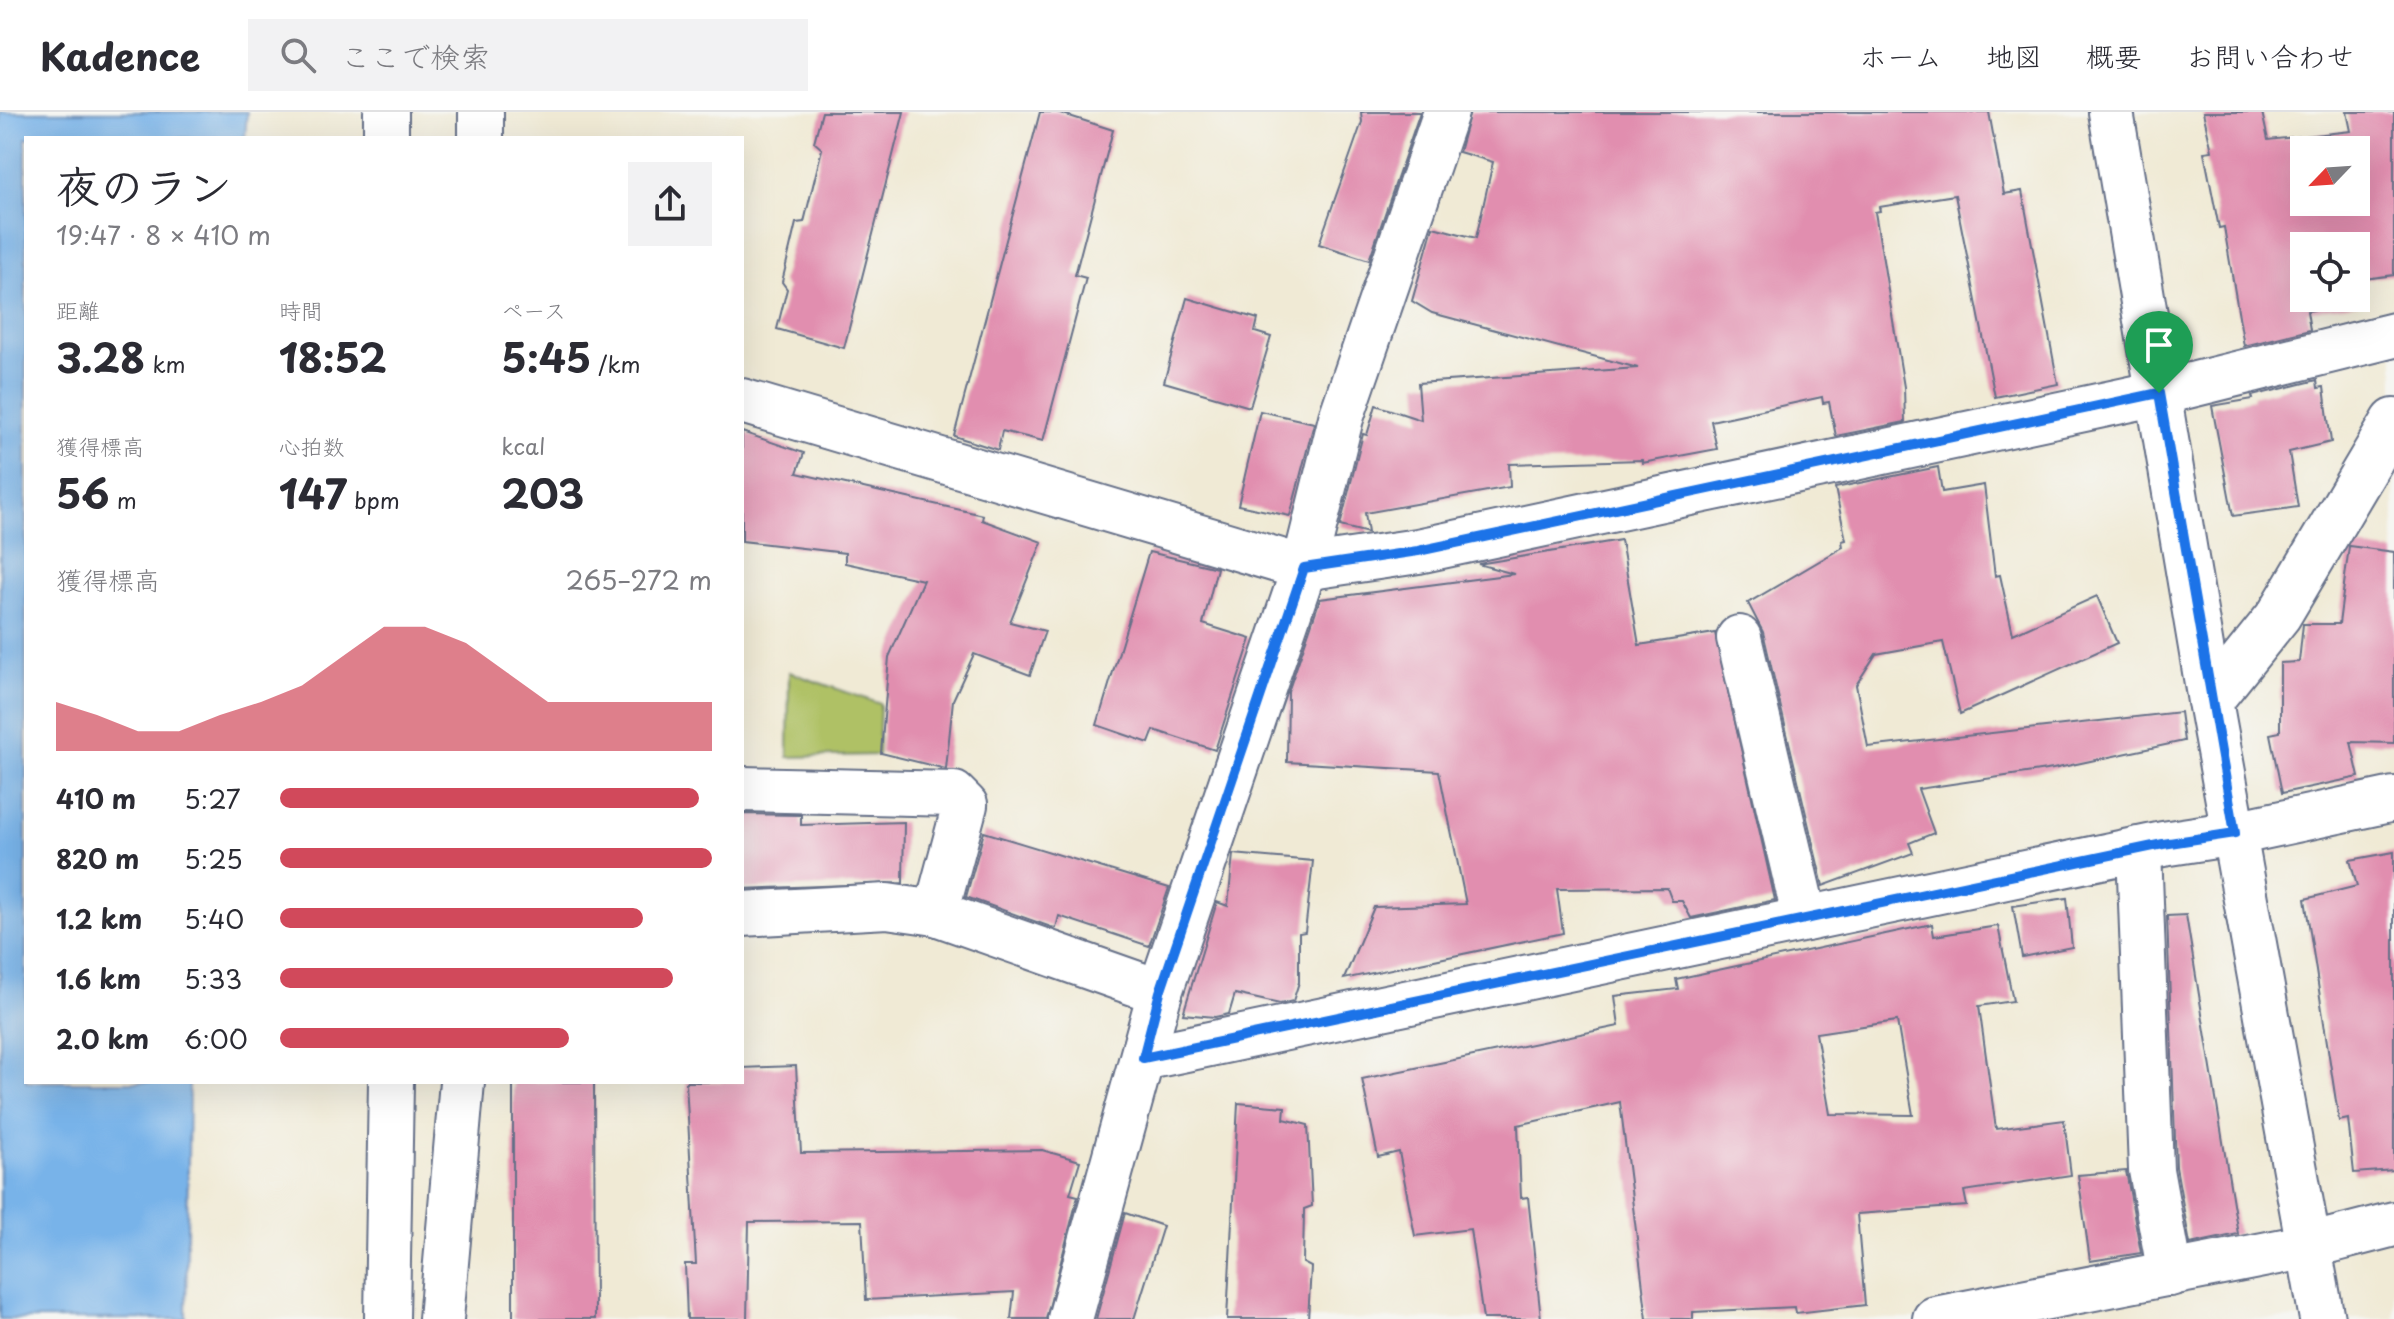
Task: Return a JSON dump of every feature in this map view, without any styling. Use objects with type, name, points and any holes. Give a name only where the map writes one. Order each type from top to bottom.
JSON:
[{"type":"street","points":[[386,112],[386,136]]},
{"type":"street","points":[[481,112],[481,136]]},
{"type":"street","points":[[1070,1319],[1160,992],[1304,568],[1341,418],[1446,112]]},
{"type":"street","points":[[2111,112],[2210,701],[2322,1319]]},
{"type":"street","points":[[744,402],[1304,568],[1418,551],[2159,393],[2394,335]]},
{"type":"street","points":[[2210,701],[2279,615],[2394,421]]},
{"type":"street","points":[[1739,638],[1805,919]]},
{"type":"street","points":[[744,789],[954,794],[965,805],[936,913]]},
{"type":"street","points":[[1143,1058],[2139,849],[2235,833],[2394,799]]},
{"type":"street","points":[[2139,849],[2151,1170],[2170,1274]]},
{"type":"street","points":[[744,914],[887,906],[936,913],[1160,992]]},
{"type":"street","points":[[387,1319],[391,1084]]},
{"type":"street","points":[[441,1319],[462,1084]]},
{"type":"street","points":[[1935,1319],[2309,1246],[2394,1224]]},
{"type":"green space","points":[[789,672],[880,704],[878,755],[788,757]]},
{"type":"water","points":[[0,112],[247,112],[245,136],[24,136],[24,1084],[189,1084],[186,1319],[0,1319]]},
{"type":"building","points":[[822,112],[904,112],[844,348],[777,329],[787,289],[782,282],[796,223],[804,222],[822,149],[814,142]]},
{"type":"building","points":[[1040,112],[1057,112],[1113,130],[1075,275],[1086,278],[1043,441],[1002,431],[998,450],[954,436]]},
{"type":"building","points":[[1361,112],[1420,112],[1369,260],[1319,244],[1362,122]]},
{"type":"building","points":[[1470,112],[1989,112],[2004,194],[2022,191],[2058,384],[1995,397],[1955,195],[1879,207],[1880,211],[1875,212],[1904,387],[1905,422],[1836,436],[1829,402],[1823,403],[1822,397],[1711,421],[1717,449],[1642,463],[1642,460],[1509,464],[1510,487],[1365,513],[1368,533],[1340,526],[1363,434],[1367,435],[1376,405],[1421,420],[1418,383],[1638,368],[1432,313],[1412,301],[1433,227],[1476,238],[1493,162],[1459,152]]},
{"type":"building","points":[[2203,112],[2262,112],[2268,140],[2290,138],[2290,216],[2370,216],[2370,136],[2305,136],[2351,131],[2347,112],[2394,112],[2394,275],[2370,278],[2370,232],[2290,232],[2290,312],[2307,312],[2310,330],[2244,346],[2224,227],[2219,228],[2204,152],[2212,151]]},
{"type":"building","points":[[1187,298],[1258,319],[1255,332],[1271,337],[1250,407],[1164,382]]},
{"type":"building","points":[[2317,380],[2318,388],[2324,387],[2331,442],[2289,452],[2298,507],[2233,516],[2212,406],[2253,399],[2252,396]]},
{"type":"building","points":[[1260,411],[1314,423],[1290,516],[1238,505]]},
{"type":"building","points":[[744,433],[804,453],[797,473],[983,515],[982,520],[1042,542],[1010,622],[1045,631],[1030,675],[974,654],[953,700],[946,769],[881,753],[889,657],[923,580],[845,563],[845,553],[744,541]]},
{"type":"building","points":[[1938,467],[1942,492],[1984,485],[1995,576],[2000,575],[2013,634],[2097,596],[2117,643],[1960,714],[1943,642],[1876,654],[1856,685],[1868,747],[2180,712],[2184,741],[2053,769],[1918,789],[1934,833],[1909,843],[1913,853],[1823,886],[1763,632],[1748,603],[1843,547],[1842,541],[1846,540],[1835,488]]},
{"type":"building","points":[[1621,540],[1639,645],[1715,633],[1775,900],[1691,918],[1682,901],[1672,901],[1667,888],[1557,889],[1563,933],[1344,979],[1374,907],[1466,904],[1439,771],[1287,762],[1288,692],[1320,599],[1514,574],[1478,564]]},
{"type":"building","points":[[2349,546],[2394,552],[2394,743],[2351,742],[2359,777],[2282,793],[2270,734],[2280,732],[2280,663],[2299,662],[2303,624],[2339,624]]},
{"type":"building","points":[[1149,552],[1217,568],[1203,624],[1251,639],[1215,750],[1154,730],[1149,743],[1097,725]]},
{"type":"building","points":[[744,814],[801,815],[801,825],[904,822],[903,883],[744,889]]},
{"type":"building","points":[[984,832],[1169,888],[1149,946],[1059,916],[1056,928],[1051,927],[966,897]]},
{"type":"building","points":[[2394,852],[2394,1170],[2354,1173],[2348,1119],[2339,1121],[2305,899],[2357,886],[2350,860]]},
{"type":"building","points":[[1233,854],[1313,861],[1305,932],[1299,933],[1299,982],[1293,1001],[1280,1004],[1235,994],[1229,1014],[1215,1017],[1183,1014],[1217,902],[1228,906]]},
{"type":"building","points":[[2067,898],[2072,947],[2022,957],[2013,906]]},
{"type":"building","points":[[2186,915],[2238,1234],[2190,1244],[2176,1167],[2167,916]]},
{"type":"building","points":[[1932,924],[1934,936],[1998,926],[2013,1001],[1979,1006],[1996,1129],[2064,1120],[2071,1175],[1964,1191],[1967,1206],[1857,1214],[1865,1305],[1796,1313],[1795,1307],[1693,1312],[1693,1319],[1647,1319],[1620,1102],[1518,1125],[1521,1198],[1528,1197],[1541,1319],[1483,1319],[1470,1229],[1415,1236],[1399,1152],[1378,1157],[1362,1079],[1619,1026],[1615,996],[1678,989],[1676,979]],"holes":[[[1897,1021],[1913,1115],[1830,1114],[1816,1033]]]},
{"type":"building","points":[[796,1066],[801,1153],[1042,1150],[1080,1161],[1070,1194],[1078,1196],[1046,1319],[1011,1319],[1014,1292],[866,1300],[862,1221],[749,1222],[747,1319],[687,1319],[685,1264],[696,1264],[686,1084],[744,1084],[744,1068]]},
{"type":"building","points":[[513,1084],[594,1084],[595,1319],[513,1319]]},
{"type":"building","points":[[1238,1103],[1285,1107],[1284,1119],[1308,1125],[1312,1206],[1304,1209],[1303,1263],[1311,1267],[1308,1319],[1227,1319]]},
{"type":"building","points":[[2126,1171],[2141,1253],[2090,1261],[2078,1175]]},
{"type":"building","points":[[1125,1213],[1163,1226],[1134,1319],[1096,1319]]},
{"type":"route","points":[[2159,393],[2235,833],[2163,844],[1143,1058],[1160,992],[1304,568],[1418,551],[2159,393]]}]
